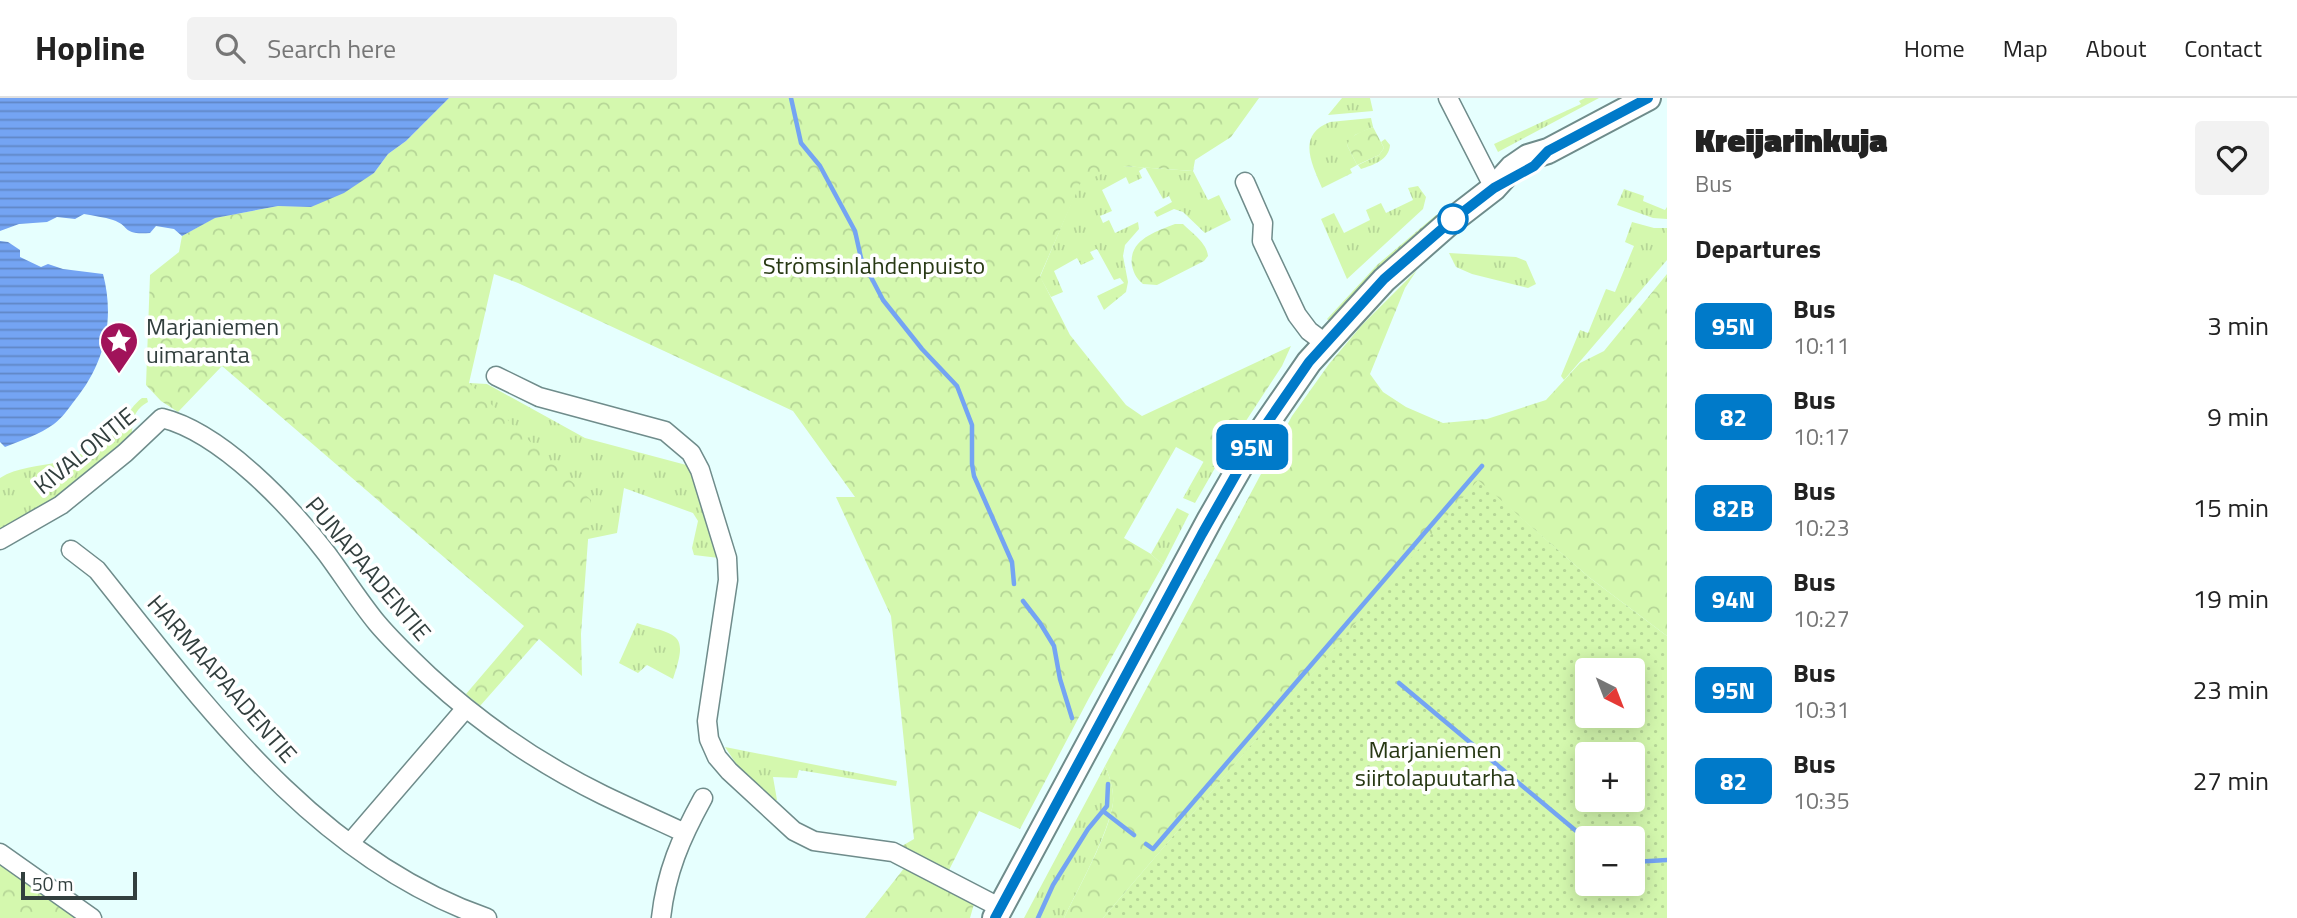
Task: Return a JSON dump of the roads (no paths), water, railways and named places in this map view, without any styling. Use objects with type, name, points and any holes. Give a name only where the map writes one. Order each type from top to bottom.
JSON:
[{"type":"main road","points":[[998,913],[1237,473],[1281,401],[1325,343],[1384,279],[1494,188],[1512,168],[1528,157],[1548,151],[1648,98]]},
{"type":"street","points":[[1448,98],[1494,188]]},
{"type":"street","points":[[1245,182],[1263,223],[1262,241],[1297,315],[1309,331],[1325,343]]},
{"type":"street","points":[[496,376],[539,397],[665,431],[691,453],[700,470],[727,558],[727,594],[707,721],[709,738],[717,757],[729,771],[784,823],[804,838],[884,849],[908,858],[998,913]]},
{"type":"street","name":"KIVALONTIE","points":[[0,540],[61,505],[125,453],[162,418]]},
{"type":"street","name":"PUNAPAADENTIE","points":[[162,418],[178,422],[235,458],[253,474],[315,539],[385,631],[466,708],[562,774],[685,833]]},
{"type":"street","name":"HARMAAPAADENTIE","points":[[71,551],[97,570],[224,726],[304,806],[350,843],[408,882],[487,918]]},
{"type":"street","points":[[350,843],[466,708]]},
{"type":"street","points":[[661,918],[664,887],[685,833],[703,798]]},
{"type":"street","points":[[0,853],[92,918]]},
{"type":"water","points":[[0,98],[449,98],[406,141],[388,154],[374,173],[344,193],[311,207],[278,206],[215,218],[182,236],[174,229],[156,226],[150,233],[135,233],[119,222],[84,214],[75,219],[57,217],[47,222],[19,224],[0,231]]},
{"type":"water","points":[[0,241],[8,242],[20,250],[20,257],[41,267],[48,264],[63,269],[103,274],[108,307],[105,340],[100,356],[94,371],[75,400],[60,419],[48,428],[5,447],[0,442]]},
{"type":"waterway","points":[[791,98],[801,143],[820,166],[855,231],[861,258],[883,300],[922,349],[957,386],[972,425],[974,476],[1012,562],[1014,584]]},
{"type":"waterway","points":[[1146,844],[1153,849],[1482,466]]},
{"type":"waterway","points":[[1023,601],[1054,646],[1060,679],[1072,718]]},
{"type":"waterway","points":[[1399,683],[1575,830]]},
{"type":"waterway","points":[[1038,918],[1053,885],[1088,829],[1107,806],[1108,784]]},
{"type":"waterway","points":[[1103,811],[1134,835]]},
{"type":"waterway","points":[[1645,861],[1667,860]]},
{"type":"place","name":"Marjaniemen uimaranta","points":[[119,375]]},
{"type":"park label","name":"Strömsinlahdenpuisto","points":[[874,266]]},
{"type":"park label","name":"Marjaniemen siirtolapuutarha","points":[[1435,764]]}]
